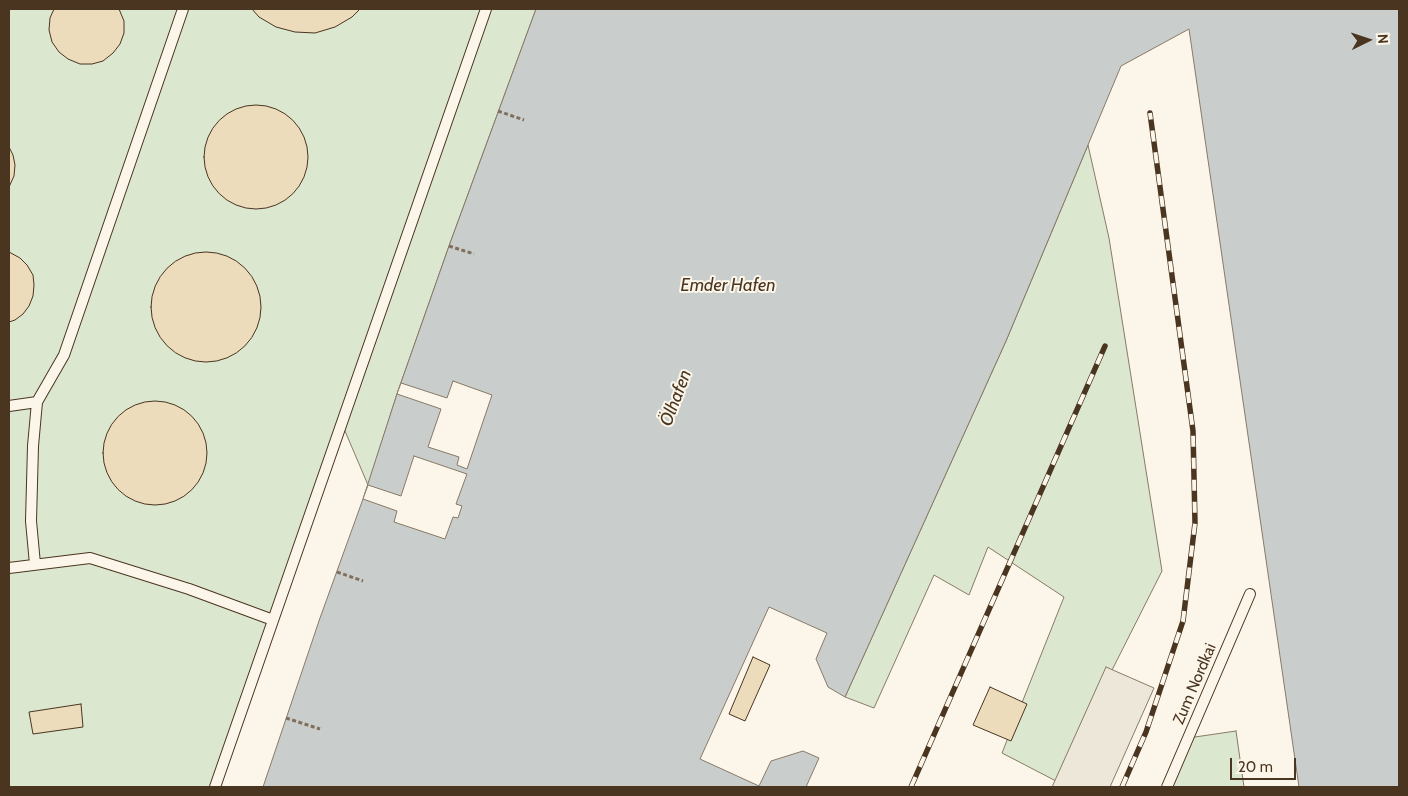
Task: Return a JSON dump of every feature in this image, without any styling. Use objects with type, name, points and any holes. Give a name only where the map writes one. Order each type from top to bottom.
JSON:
[{"type":"lane","points":[[36,564],[31,521],[37,402],[64,355],[183,9]]},
{"type":"lane","points":[[215,787],[486,9]]},
{"type":"lane","points":[[9,406],[37,402]]},
{"type":"lane","points":[[9,568],[90,558],[189,589],[273,620]]},
{"type":"lane","name":"Zum Nordkai","points":[[1167,787],[1250,594]]},
{"type":"path","points":[[498,111],[524,120]]},
{"type":"path","points":[[449,246],[474,254]]},
{"type":"path","points":[[336,572],[363,581]]},
{"type":"path","points":[[286,718],[320,729]]},
{"type":"green space","points":[[9,9],[536,9],[449,246],[397,394],[368,485],[342,424],[215,787],[9,787]]},
{"type":"green space","points":[[1088,145],[1109,238],[1162,571],[1056,781],[1002,753],[1064,597],[988,547],[969,595],[934,575],[874,708],[845,697],[1006,341]]},
{"type":"green space","points":[[1236,731],[1244,787],[1167,787],[1188,738]]},
{"type":"shaded area","points":[[1106,667],[1154,688],[1110,787],[1052,787]]},
{"type":"water","name":"Emder Hafen","points":[[536,9],[1399,9],[1399,787],[1299,787],[1189,29],[1121,66],[1006,341],[845,697],[828,687],[816,659],[827,633],[769,607],[700,759],[759,786],[771,761],[803,751],[819,758],[806,787],[263,787],[320,618],[363,499],[397,394]]},
{"type":"pier","points":[[453,381],[492,395],[467,469],[457,465],[459,457],[428,447],[441,409],[397,394],[401,383],[447,398]]},
{"type":"pier","points":[[414,456],[467,474],[456,504],[462,506],[458,518],[453,517],[445,539],[394,522],[397,511],[363,499],[368,485],[401,496]]},
{"type":"building","points":[[54,9],[119,9],[124,21],[124,33],[120,44],[103,61],[92,64],[80,64],[68,59],[59,52],[52,42],[49,30],[50,18]]},
{"type":"building","points":[[252,9],[360,9],[352,17],[335,27],[315,33],[295,32],[276,27],[259,17]]},
{"type":"building","points":[[256,105],[276,109],[285,113],[293,120],[300,128],[304,137],[308,157],[304,177],[300,186],[293,194],[285,201],[276,205],[256,209],[236,205],[227,201],[219,194],[212,186],[208,177],[204,157],[208,137],[212,128],[219,120],[227,113],[236,109]]},
{"type":"building","points":[[9,147],[15,165],[14,176],[9,187]]},
{"type":"building","points":[[9,252],[20,258],[27,265],[33,275],[34,285],[33,296],[29,306],[23,314],[9,322]]},
{"type":"building","points":[[206,252],[217,253],[227,257],[245,268],[256,286],[260,296],[260,318],[256,328],[245,346],[227,357],[217,361],[206,362],[195,361],[185,357],[167,346],[156,328],[152,318],[151,307],[152,296],[156,286],[167,268],[185,257],[195,253]]},
{"type":"building","points":[[155,401],[175,405],[192,416],[203,433],[207,453],[203,473],[192,490],[175,501],[155,505],[135,501],[118,490],[107,473],[103,453],[107,433],[118,416],[135,405]]},
{"type":"building","points":[[753,657],[770,665],[745,721],[729,714]]},
{"type":"building","points":[[990,687],[1027,704],[1011,741],[973,725]]},
{"type":"building","points":[[81,704],[83,727],[33,734],[29,712]]},
{"type":"railway","points":[[1122,787],[1146,732],[1183,621],[1195,523],[1193,431],[1150,113]]},
{"type":"railway","points":[[911,787],[1105,346]]},
{"type":"water label","name":"Ölhafen","points":[[676,398]]}]
